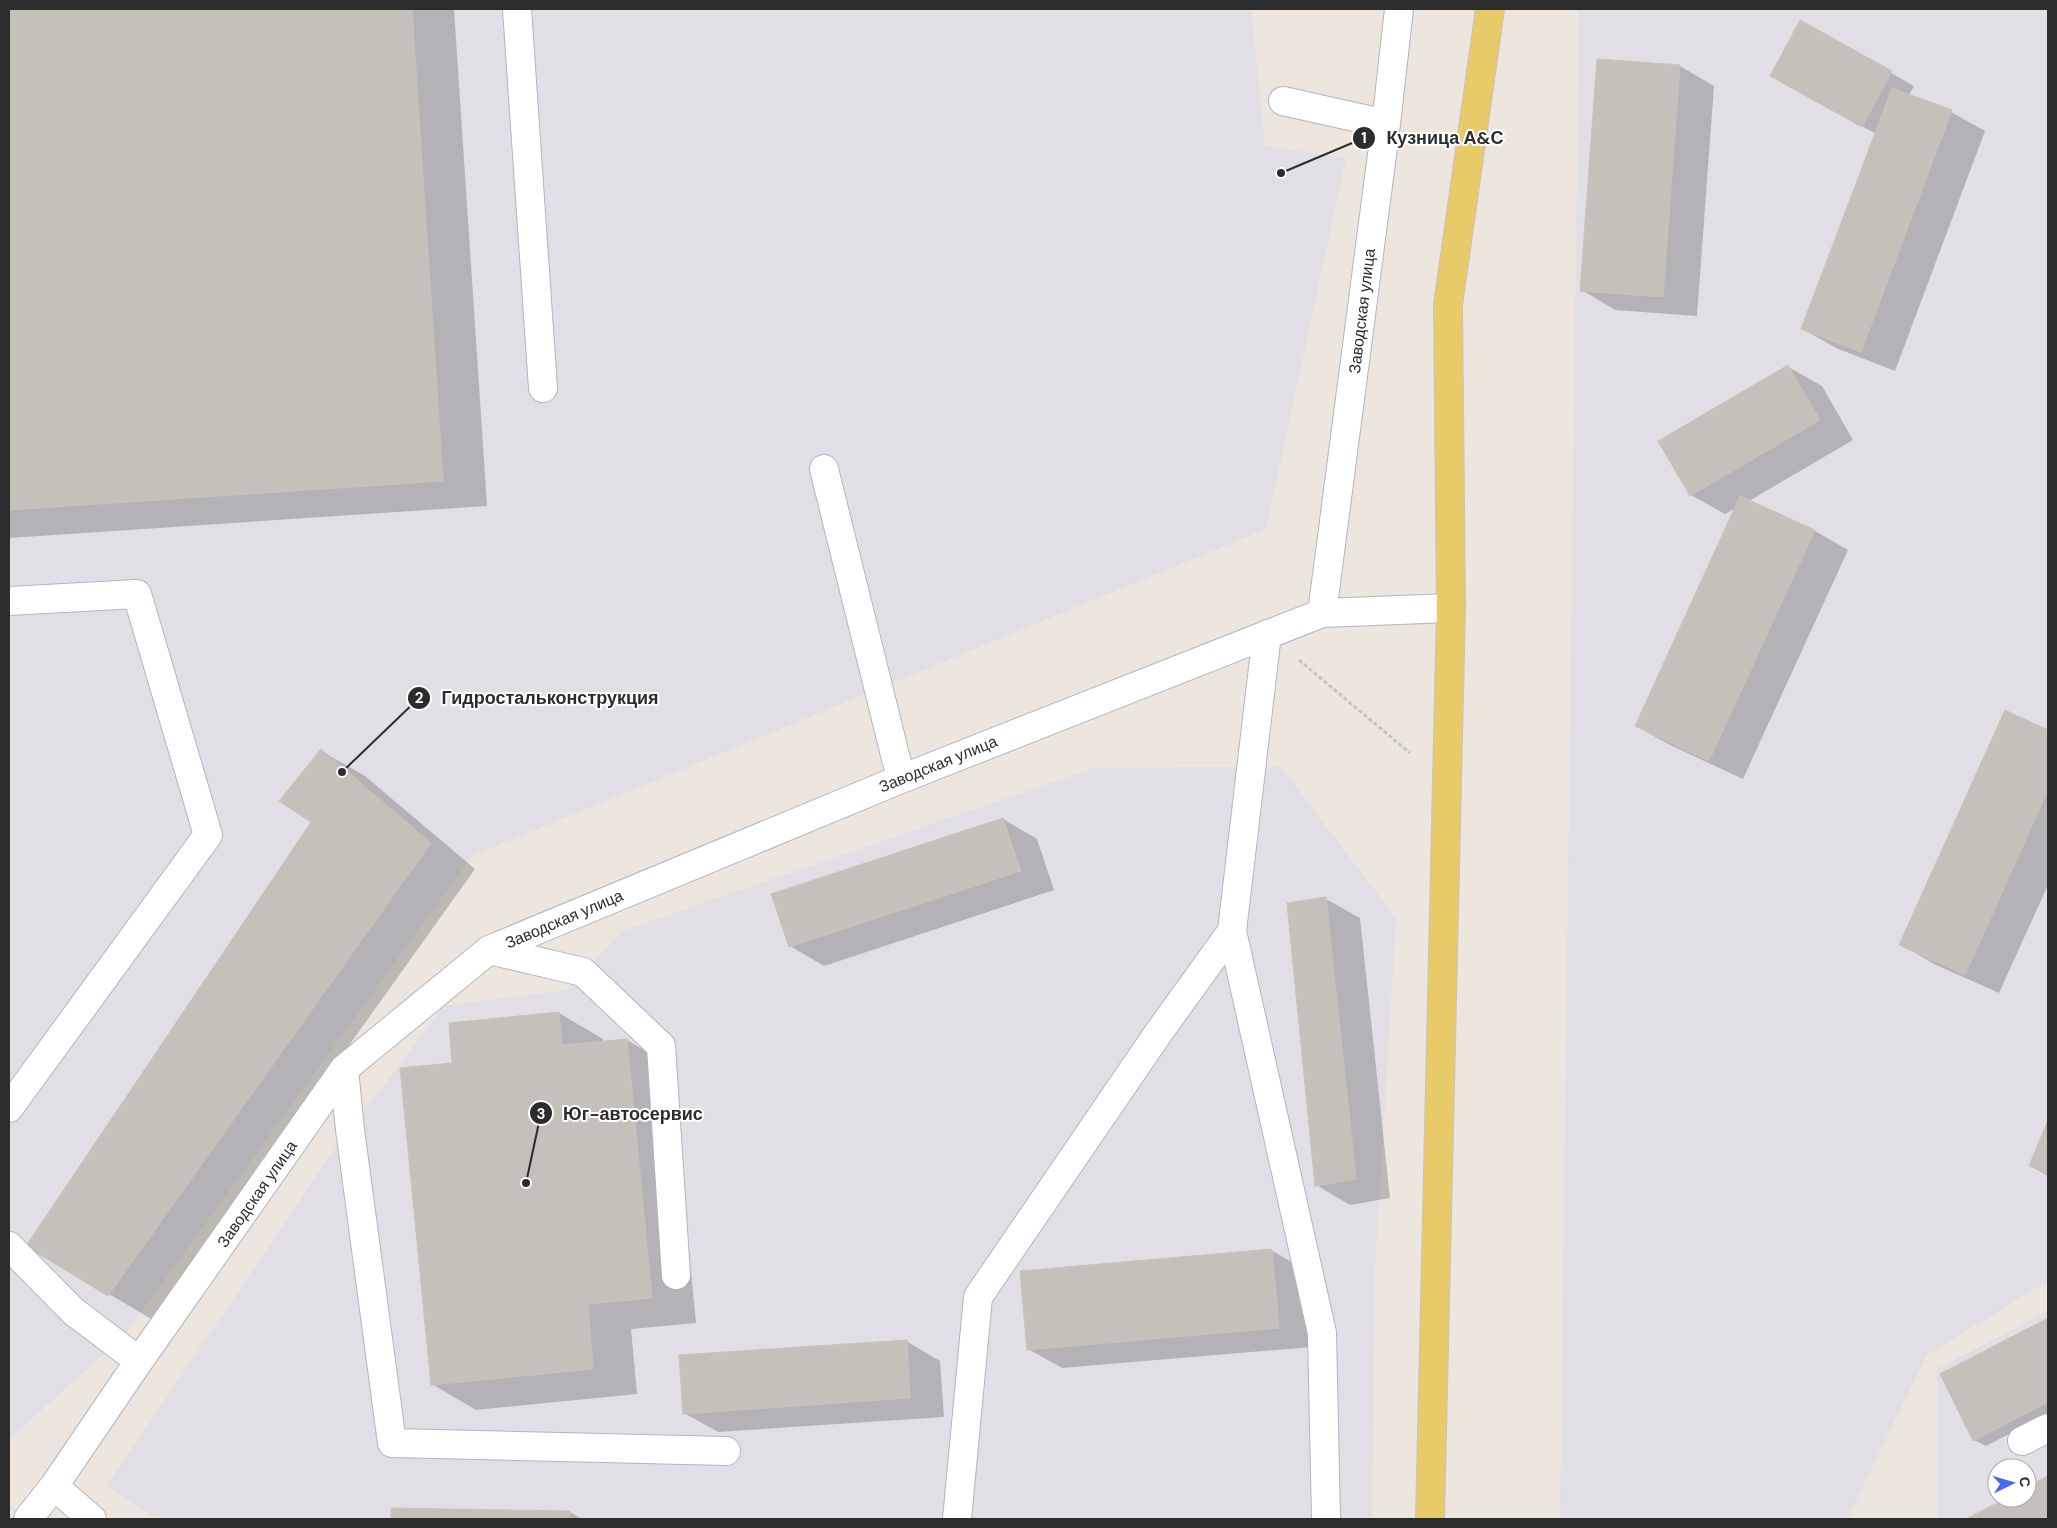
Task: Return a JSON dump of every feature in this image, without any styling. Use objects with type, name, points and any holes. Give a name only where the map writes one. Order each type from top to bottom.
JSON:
[{"type":"main road","points":[[1430,1519],[1451,608],[1448,305],[1490,9]]},
{"type":"street","points":[[517,9],[543,388]]},
{"type":"street","name":"Заводская улица","points":[[1322,612],[1386,124],[1399,9]]},
{"type":"street","points":[[1283,101],[1386,124]]},
{"type":"street","points":[[824,469],[901,778]]},
{"type":"street","points":[[9,601],[137,594],[208,835],[9,1108]]},
{"type":"street","name":"Заводская улица","points":[[28,1519],[54,1486],[344,1070],[489,950],[901,778],[1322,612],[1451,608]]},
{"type":"street","points":[[1268,634],[1232,931],[1322,1333],[1326,1519]]},
{"type":"street","points":[[958,1519],[978,1297],[1159,1032],[1232,931]]},
{"type":"street","points":[[489,950],[583,972],[661,1046],[676,1275]]},
{"type":"street","points":[[344,1070],[351,1140],[392,1443],[726,1451]]},
{"type":"street","points":[[9,1246],[73,1311],[140,1361]]},
{"type":"street","points":[[2022,1441],[2048,1428]]},
{"type":"street","points":[[54,1486],[92,1519]]},
{"type":"path","points":[[1268,634],[1410,753]]},
{"type":"shaded area","points":[[9,9],[1251,9],[1265,146],[1346,158],[1266,529],[472,856],[123,1337],[9,1439]]},
{"type":"shaded area","points":[[1579,9],[2048,9],[2048,1281],[1927,1355],[1847,1519],[1560,1519]]},
{"type":"shaded area","points":[[1281,767],[1396,918],[1375,1270],[1372,1519],[163,1519],[151,1515],[107,1486],[324,1164],[444,1006],[566,990],[622,931],[1094,768]]},
{"type":"shaded area","points":[[2048,1311],[2048,1519],[1938,1519],[1937,1369]]},
{"type":"building","points":[[9,9],[412,9],[443,481],[9,510]]},
{"type":"building","points":[[1800,20],[1892,71],[1862,127],[1770,76]]},
{"type":"building","points":[[1597,59],[1680,65],[1663,297],[1580,291]]},
{"type":"building","points":[[1892,88],[1952,110],[1861,352],[1801,329]]},
{"type":"building","points":[[1788,365],[1820,420],[1690,496],[1658,441]]},
{"type":"building","points":[[1740,496],[1815,530],[1709,761],[1635,726]]},
{"type":"building","points":[[2005,710],[2048,730],[2048,790],[1965,975],[1899,945]]},
{"type":"building","points":[[321,749],[431,843],[108,1296],[26,1246],[311,822],[279,801]]},
{"type":"building","points":[[1003,818],[1021,871],[789,947],[771,894]]},
{"type":"building","points":[[1326,897],[1356,1179],[1315,1186],[1287,903]]},
{"type":"building","points":[[559,1012],[562,1045],[627,1039],[652,1298],[588,1304],[593,1369],[431,1385],[400,1068],[452,1063],[449,1023]]},
{"type":"building","points":[[2048,1120],[2048,1174],[2029,1166]]},
{"type":"building","points":[[1272,1249],[1279,1328],[1027,1350],[1020,1271]]},
{"type":"building","points":[[2048,1318],[2048,1402],[1973,1441],[1940,1374]]},
{"type":"building","points":[[907,1340],[910,1398],[683,1414],[679,1355]]},
{"type":"building","points":[[2048,1476],[2048,1519],[1966,1519],[1987,1508],[2037,1508],[2037,1482]]},
{"type":"building","points":[[391,1508],[570,1511],[570,1519],[391,1519]]},
{"type":"place","name":"Кузница А&С","points":[[1281,173]]},
{"type":"place","name":"Гидростальконструкция","points":[[342,772]]},
{"type":"place","name":"Юг-автосервис","points":[[526,1183]]}]
